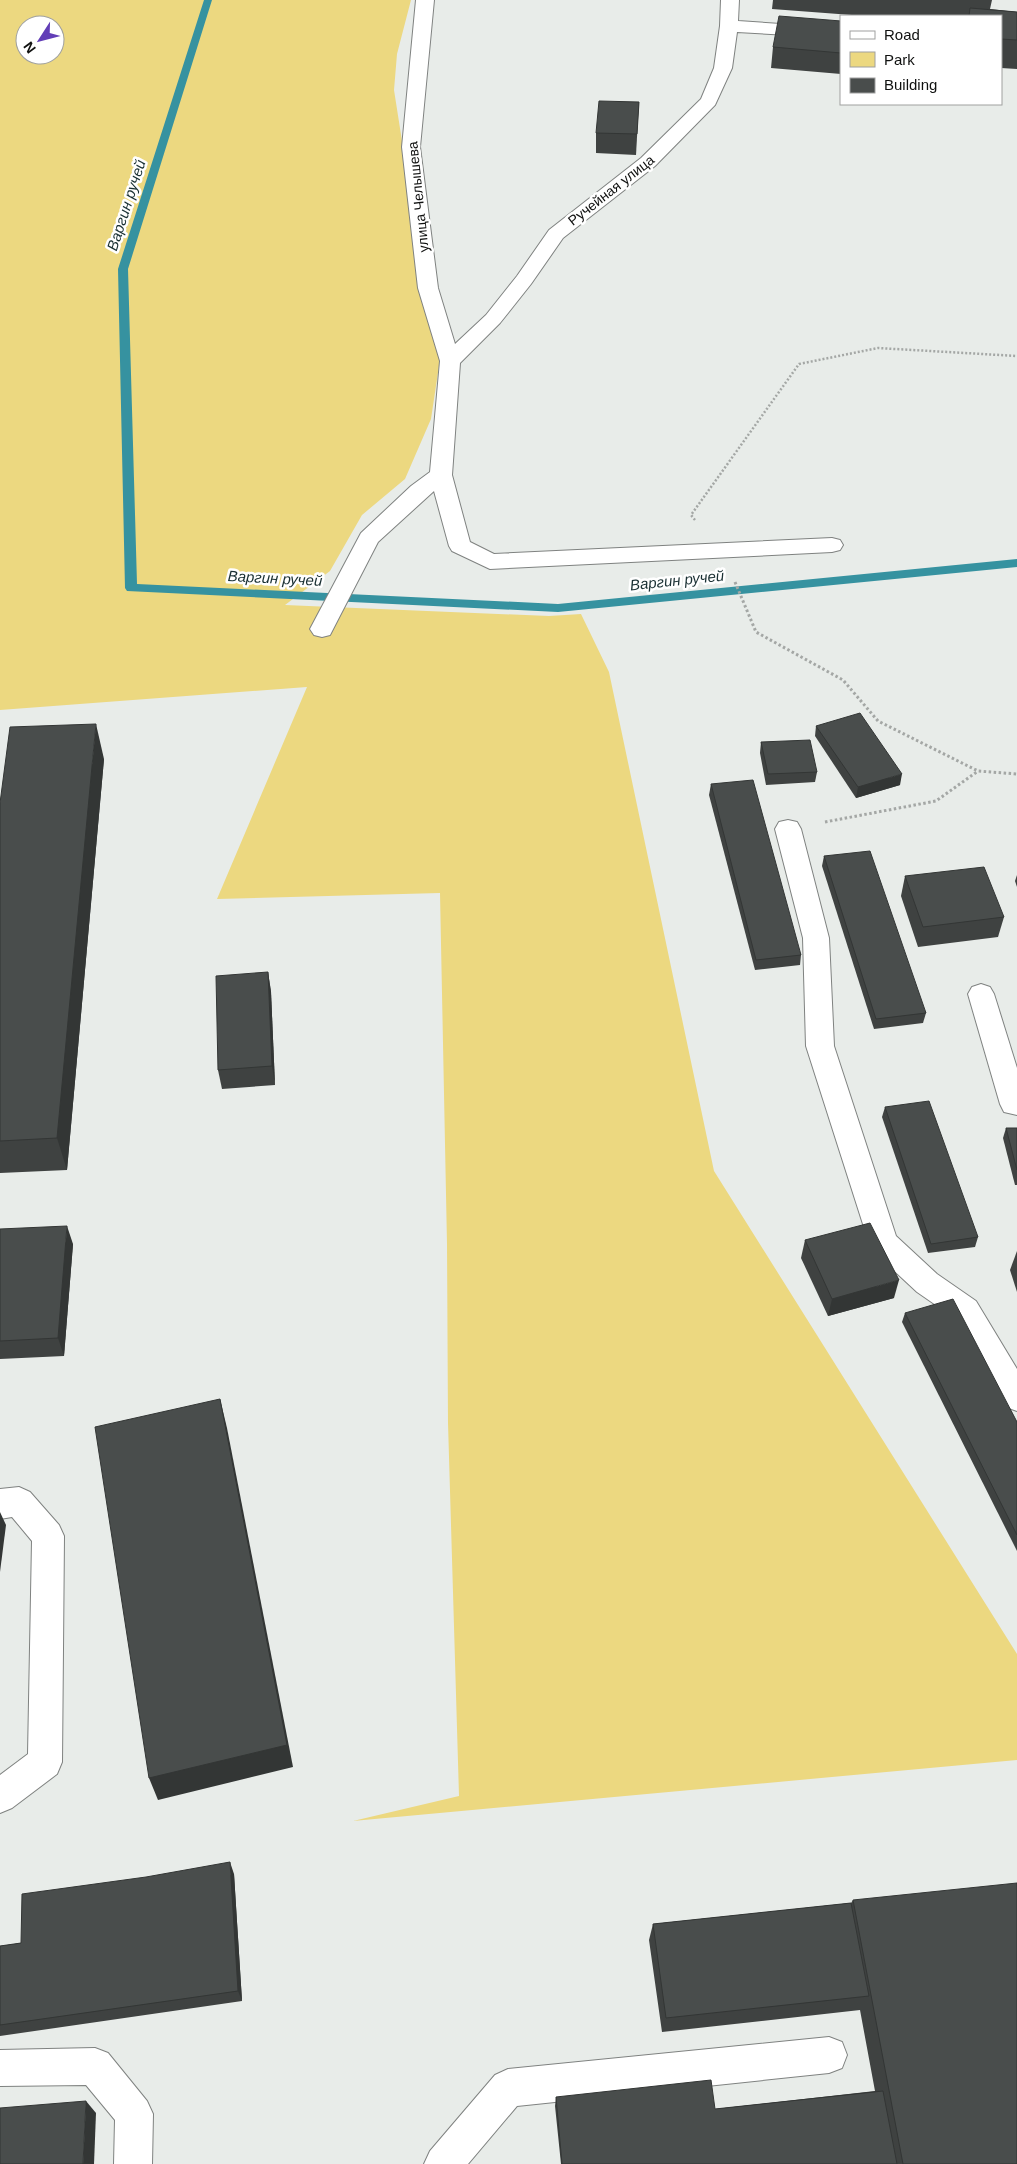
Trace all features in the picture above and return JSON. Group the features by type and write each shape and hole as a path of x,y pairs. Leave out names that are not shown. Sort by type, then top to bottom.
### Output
{"street":[{"name":"улица Челышева","path":"424,0 411,147 428,288 450,361"},
{"name":"Ручейная улица","path":"450,361 493,320 556,234 648,162 709,101 723,68 729,26 730,0"},
{"path":"729,26 840,33"},
{"path":"450,361 441,475 460,546 490,562 832,545"},
{"path":"322,629 369,538 419,491 441,475"},
{"path":"788,828 816,938 820,1046 884,1244 927,1282 966,1310 1017,1397"},
{"path":"981,994 1014,1104 1017,1104"},
{"path":"0,1504 18,1502 48,1536 45,1762 0,1796"},
{"path":"443,2164 508,2088 829,2055"},
{"path":"0,2068 95,2066 134,2114 133,2164"}],"path":[{"path":"1017,356 878,348 799,364 691,515 718,551 740,590 756,632 843,680 878,720 978,771 1017,774"},
{"path":"788,828 936,801 978,771"}],"green space":[{"path":"0,0 411,0 397,54 394,90 402,141 417,202 442,346 431,419 405,479 362,515 330,571 285,605 549,616 581,614 609,672 714,1171 1017,1654 1017,1760 353,1821 459,1796 448,1423 447,1244 440,893 217,899 307,687 0,710"}],"building":[{"path":"970,8 1017,12 1017,40 1002,39 1002,15 969,15"},
{"path":"779,16 840,21 840,53 773,47"},
{"path":"599,101 639,102 637,134 596,133"},
{"path":"860,713 902,774 858,787 816,726"},
{"path":"96,724 57,1138 0,1141 0,803 10,727"},
{"path":"810,740 817,772 768,774 761,742"},
{"path":"753,780 801,955 756,960 711,784"},
{"path":"870,851 926,1013 876,1019 824,856"},
{"path":"984,867 1004,917 923,927 905,876"},
{"path":"268,972 272,1066 218,1070 216,976"},
{"path":"929,1101 978,1237 931,1244 885,1107"},
{"path":"1006,1128 1017,1128 1017,1170"},
{"path":"870,1223 899,1280 832,1299 805,1240"},
{"path":"67,1226 58,1338 0,1341 0,1229"},
{"path":"953,1299 1017,1422 1017,1535 905,1313"},
{"path":"220,1399 287,1745 149,1778 95,1427"},
{"path":"230,1862 238,1991 0,2025 0,1946 21,1943 22,1894 146,1877"},
{"path":"1017,1883 1017,2164 903,2164 853,1900"},
{"path":"851,1903 869,1996 666,2018 653,1924"},
{"path":"711,2080 715,2109 883,2091 897,2164 562,2164 556,2097"},
{"path":"86,2101 83,2164 0,2164 0,2108"}],"waterway":[{"name":"Варгин ручей","path":"208,0 123,269 131,588 558,608 1017,563"}]}
